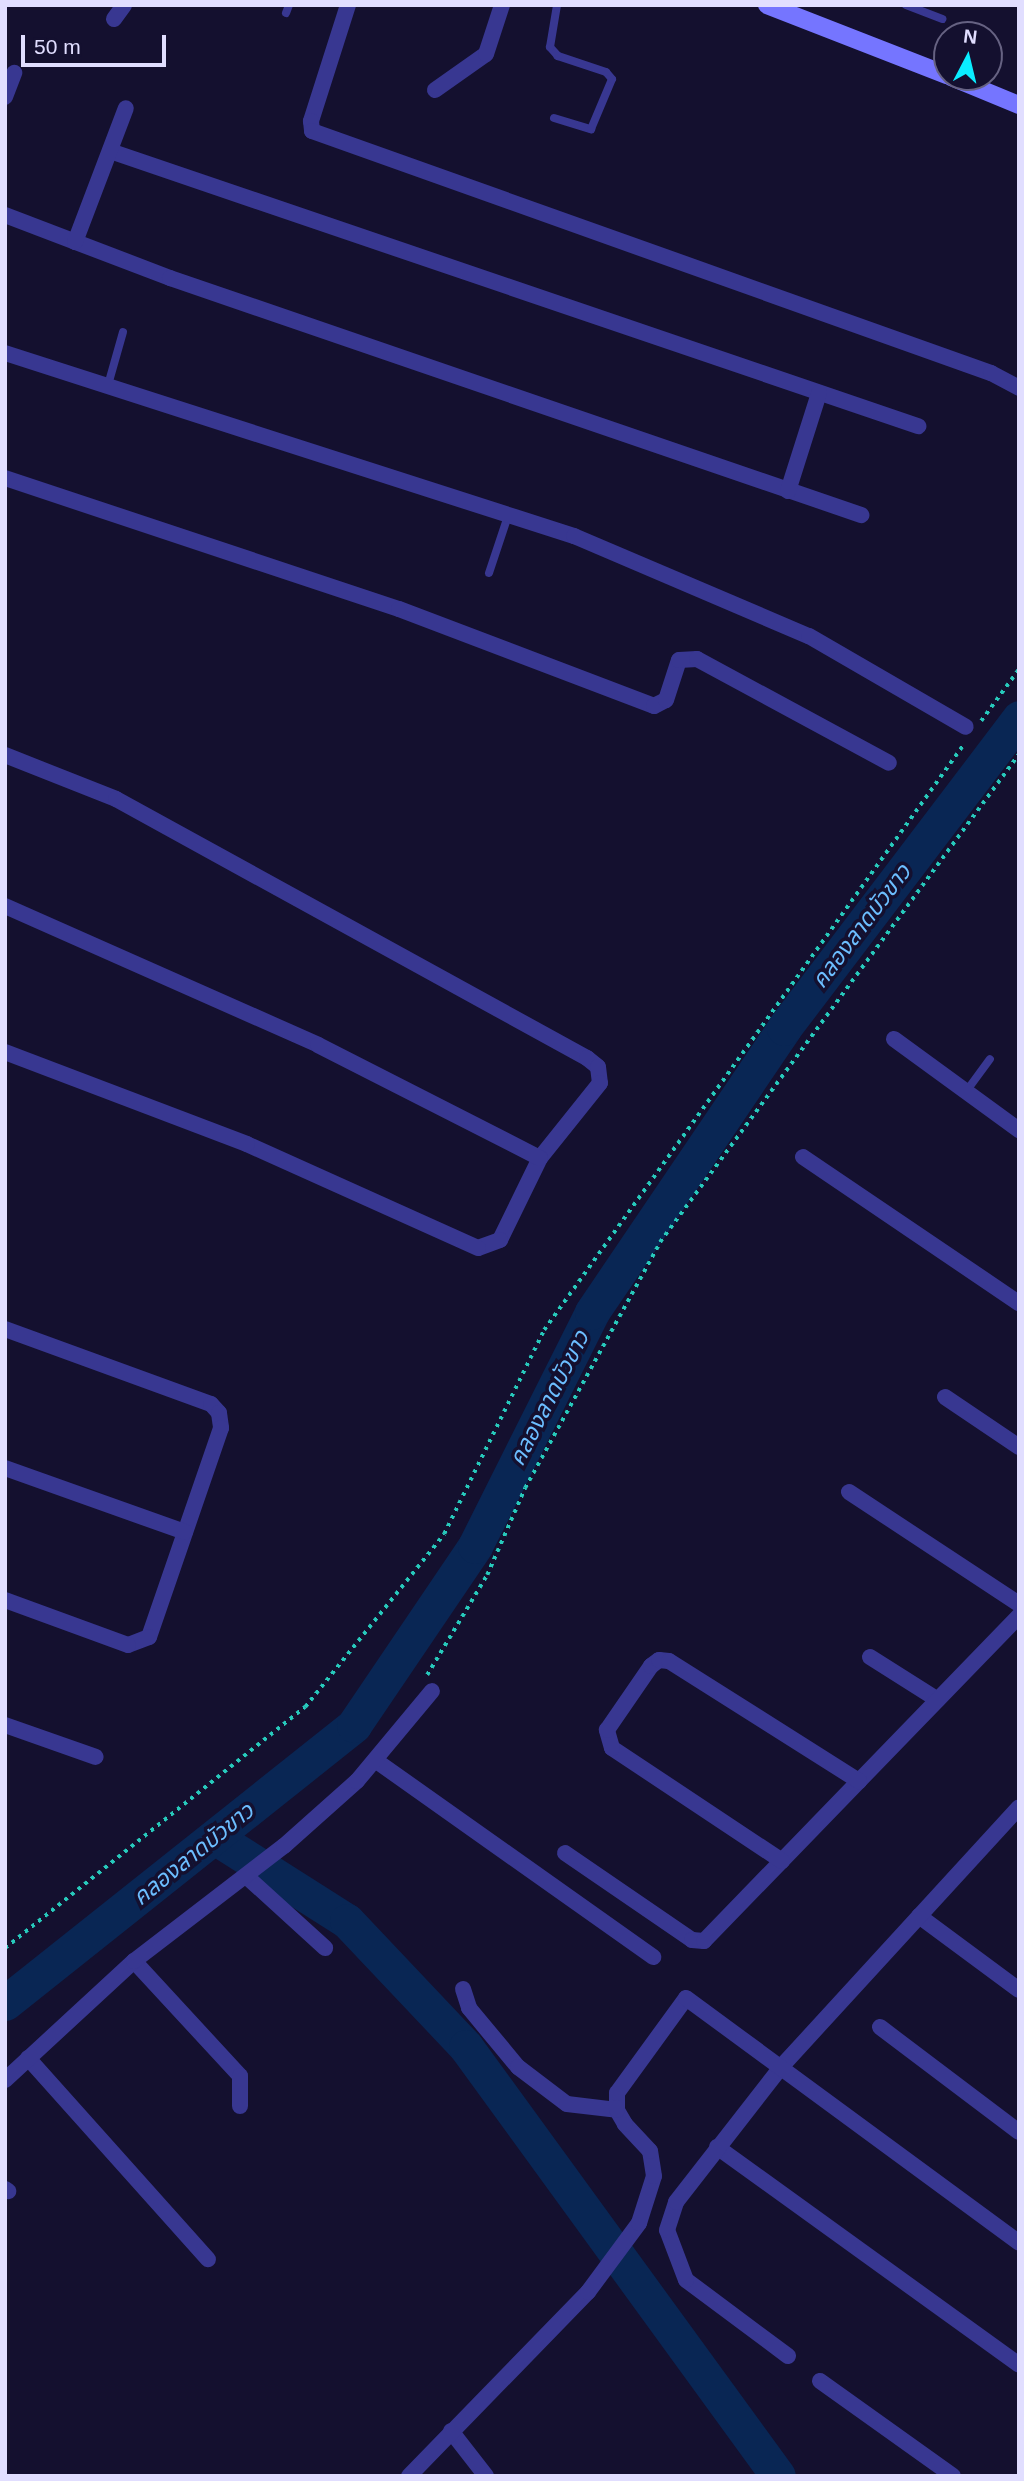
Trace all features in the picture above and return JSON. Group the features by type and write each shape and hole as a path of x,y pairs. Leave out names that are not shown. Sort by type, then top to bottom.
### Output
{"street":[{"path":"114,19 124,5"},
{"path":"348,5 311,121 312,131 990,373 1019,388"},
{"path":"435,90 480,61 502,5"},
{"path":"767,5 807,12 933,69"},
{"path":"5,97 13,73"},
{"path":"986,91 1019,104"},
{"path":"75,242 126,108"},
{"path":"110,151 918,426"},
{"path":"5,215 75,242 861,515"},
{"path":"5,353 509,513 809,636 968,733"},
{"path":"788,491 819,393"},
{"path":"5,478 400,609 654,706 666,700 679,660 697,659 889,764"},
{"path":"5,755 116,799 587,1058 598,1067 596,1092 540,1158 500,1240 478,1248 247,1144 5,1052"},
{"path":"5,906 318,1045 540,1158"},
{"path":"894,1039 1019,1130"},
{"path":"803,1157 1019,1303"},
{"path":"5,1329 211,1404 219,1413 220,1428 149,1637 140,1644 128,1645 5,1600"},
{"path":"945,1397 1019,1447"},
{"path":"5,1468 185,1532"},
{"path":"849,1492 1019,1604"},
{"path":"565,1853 692,1940 705,1941 1019,1616"},
{"path":"870,1657 938,1700"},
{"path":"782,1861 612,1748 607,1730 651,1666 659,1660 669,1661 859,1781"},
{"path":"5,2080 134,1961 284,1846 375,1760 428,1686"},
{"path":"5,1725 96,1757"},
{"path":"375,1760 653,1957"},
{"path":"788,2356 686,2280 672,2250 667,2230 676,2202 781,2067 1019,1807"},
{"path":"241,1880 326,1948"},
{"path":"919,1916 1019,1990"},
{"path":"134,1961 240,2076 240,2106"},
{"path":"463,1989 469,2008 518,2067 567,2104 617,2110"},
{"path":"409,2476 588,2292 639,2223 654,2176 650,2151 617,2110 617,2093 686,1997 1019,2243"},
{"path":"880,2027 1019,2132"},
{"path":"28,2058 208,2259"},
{"path":"717,2147 1019,2365"},
{"path":"820,2381 954,2476"},
{"path":"451,2431 486,2476"}],"lane":[{"path":"554,118 591,129 612,79 606,72 558,56 550,47 557,5"},
{"path":"906,5 942,19"},
{"path":"108,385 123,332"},
{"path":"489,573 509,513"},
{"path":"965,1093 990,1059"}],"path":[{"path":"5,1948 305,1707 435,1545 544,1330 968,733 1019,669"},
{"path":"428,1686 487,1575 525,1488 660,1242 1019,754"}],"waterway":[{"name":"คลองลาดบัวขาว","path":"5,2003 354,1725 475,1546 592,1312 784,1028 1019,718"},
{"path":"216,1838 347,1921 466,2047 778,2476"}]}
